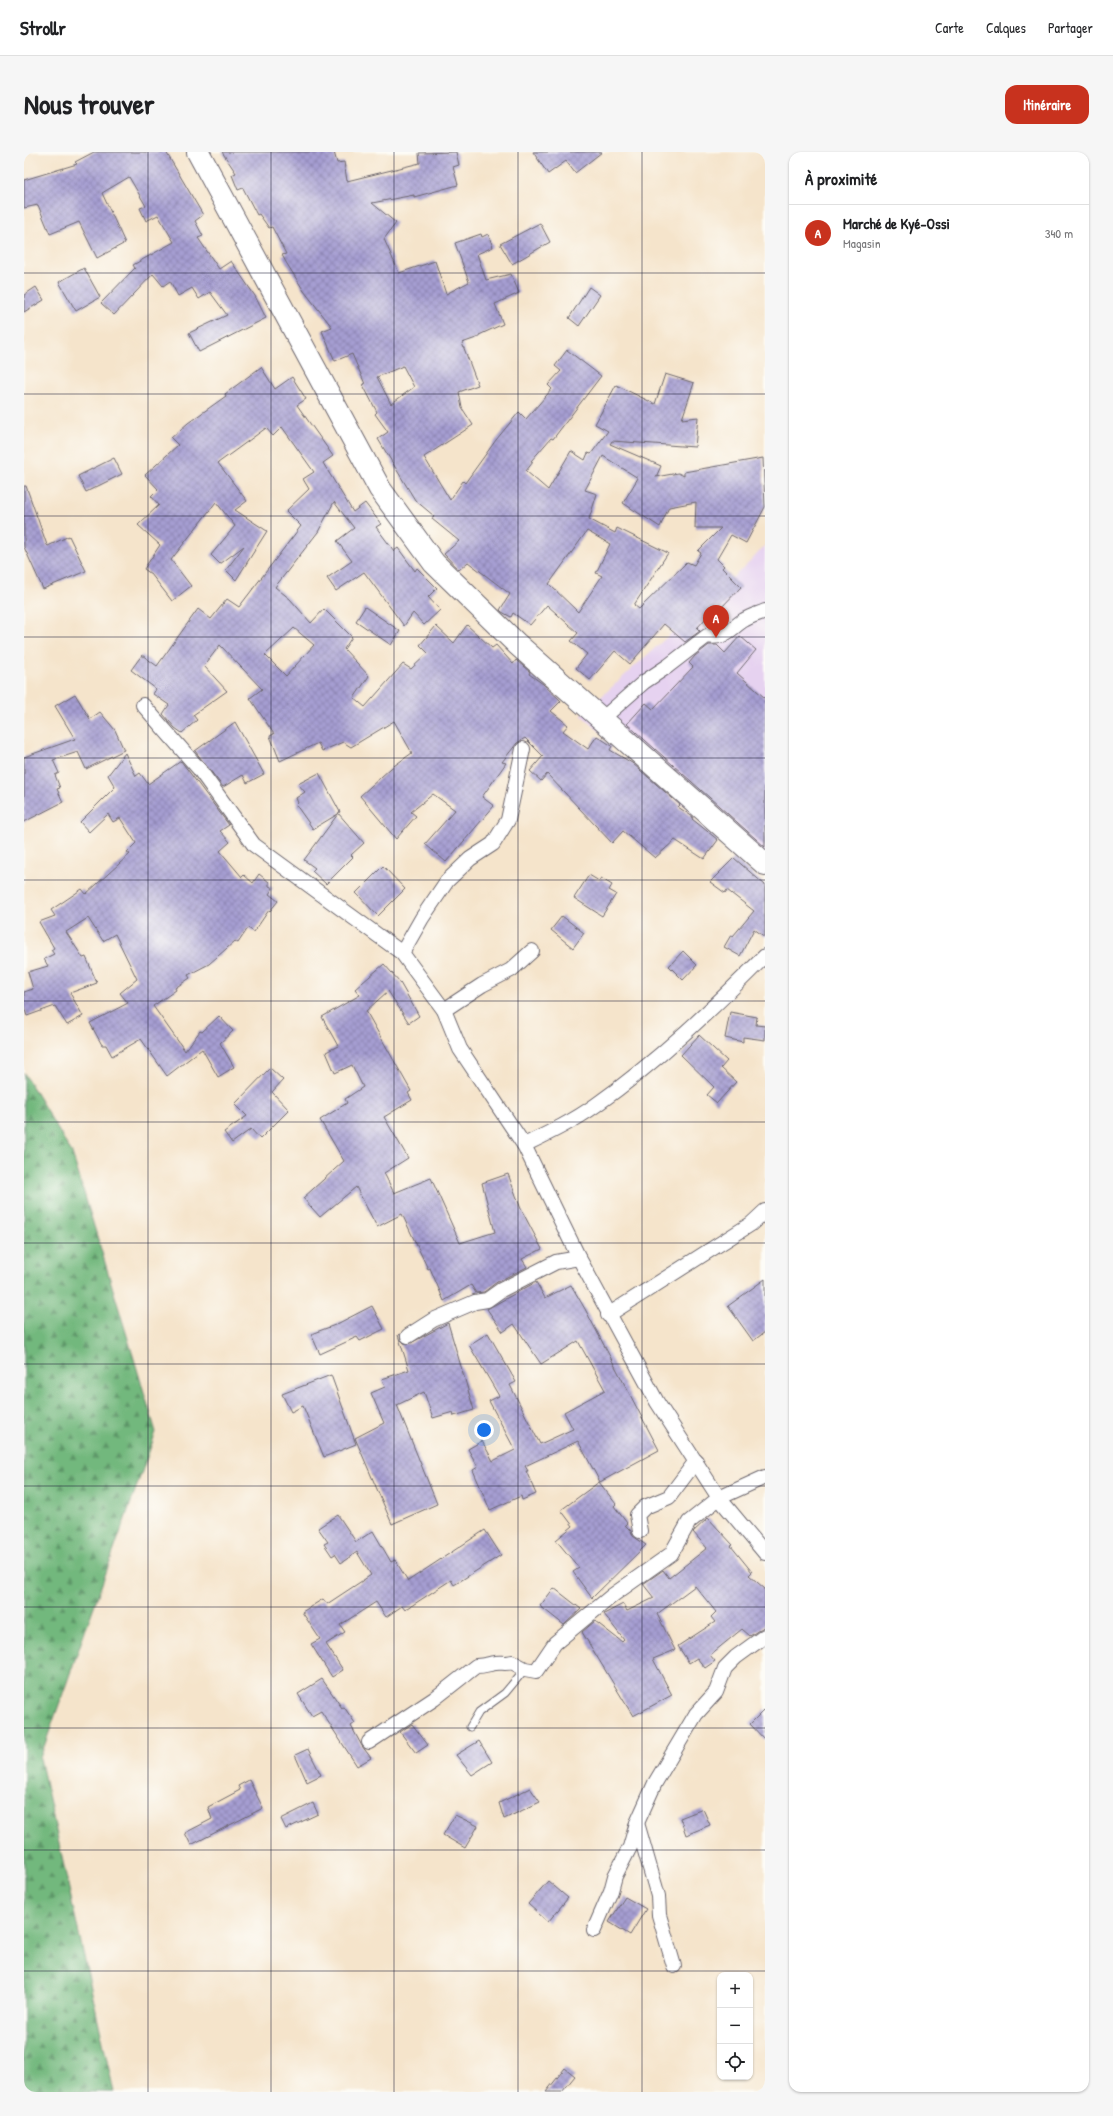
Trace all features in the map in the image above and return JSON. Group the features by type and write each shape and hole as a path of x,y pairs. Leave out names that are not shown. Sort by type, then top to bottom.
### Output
{"highway":[{"path":"198,152 380,489 434,563 517,644 765,864"}],"street":[{"path":"602,719 644,682 668,666 707,636 715,638 727,633 743,620 765,611"},
{"path":"143,705 199,769 254,845 402,953 444,1010 460,1049 524,1145 578,1258 608,1315 658,1402 719,1498 765,1553"},
{"path":"402,953 422,918 447,881 470,859 493,844 508,820 523,749"},
{"path":"444,1010 482,985 511,970 532,951"},
{"path":"524,1145 596,1106 635,1076 719,1002 765,956"},
{"path":"608,1315 751,1224 765,1211"},
{"path":"408,1336 433,1320 475,1302 487,1300 501,1290 556,1262 578,1258"},
{"path":"640,1531 637,1515 646,1507 668,1497 696,1461"},
{"path":"369,1742 434,1699 476,1666 486,1666 495,1663 505,1664 512,1662 525,1669 536,1671 555,1643 613,1595 671,1554 689,1522 719,1498 765,1476"},
{"path":"594,1930 611,1891 615,1876 630,1847 637,1823 655,1783 696,1714 716,1692 725,1668 736,1657 765,1636"},
{"path":"637,1823 658,1896 659,1915 674,1966"}],"lane":[{"path":"470,1727 479,1712 505,1693 525,1669"}],"shaded area":[{"path":"765,545 765,876 581,715 751,561"}],"green space":[{"path":"24,1073 72,1153 156,1432 40,1758 114,2092 24,2092"}],"building":[{"path":"94,152 166,152 203,215 195,221 203,236 198,238 219,269 231,261 255,296 266,318 199,352 189,333 227,315 210,292 199,299 192,288 178,296 170,281 163,286 153,274 114,315 101,303 135,268 133,265 174,242 158,215 146,221 140,208 146,206 129,177 102,193 125,243 97,258 79,222 50,234 38,205 24,208 24,180 77,164 75,162"},
{"path":"222,152 334,152 337,163 344,162 347,181 420,163 419,153 456,152 459,165 453,167 458,185 414,197 414,195 372,203 396,223 384,239 399,273 435,261 446,294 469,282 455,243 481,234 482,237 488,234 493,247 477,254 486,280 511,274 519,293 495,304 503,324 479,335 479,337 462,343 478,385 459,392 462,408 473,425 424,457 450,500 463,481 465,483 496,440 519,412 526,419 552,389 548,385 561,371 555,366 567,350 601,376 553,439 551,438 531,461 533,462 526,471 548,490 571,451 585,460 588,453 591,454 608,431 595,424 616,385 655,404 665,374 694,383 682,419 698,417 695,447 612,441 610,444 661,466 656,477 678,473 684,476 684,472 763,458 765,507 746,543 731,535 717,559 724,566 722,568 741,587 720,609 717,606 697,628 700,631 685,642 664,624 630,664 615,651 590,680 576,668 587,654 571,641 578,633 547,605 530,625 513,613 511,617 502,612 500,610 510,594 468,562 459,570 444,554 459,541 432,519 434,516 415,500 378,439 388,432 375,414 377,412 363,385 365,384 352,354 335,361 322,331 332,327 304,291 287,264 282,255 286,254 272,227 269,228 259,214 257,215 243,188 238,190 232,175 236,173","holes":["403,366 414,387 391,404 377,377","603,456 638,478 623,503 660,527 669,507 696,502 695,528 721,528 698,551 701,553 694,565 687,562 639,609 634,605 668,553 617,528 615,533 589,519 597,494 585,490","587,531 610,544 596,573 602,576 578,612 549,584"]},
{"path":"533,152 602,152 575,173 566,161 548,174"},
{"path":"540,223 550,242 512,264 500,244"},
{"path":"84,268 100,297 76,311 59,282"},
{"path":"36,287 44,300 24,312 24,295"},
{"path":"589,287 600,295 579,326 569,318"},
{"path":"261,367 275,389 292,377 306,399 297,405 333,456 323,463 353,512 365,503 381,524 376,527 394,551 398,548 415,571 417,568 437,588 428,597 440,610 424,625 413,613 404,626 364,572 336,591 327,578 352,561 337,541 354,528 334,502 318,532 275,587 290,599 311,623 324,609 352,637 344,649 369,676 354,698 365,707 403,664 411,669 428,653 420,645 436,626 454,643 467,625 492,648 496,645 513,664 516,660 530,672 529,674 543,684 561,701 551,711 568,725 563,731 588,749 597,736 612,746 610,750 632,763 680,805 678,807 693,817 692,819 718,840 704,859 675,840 655,858 623,831 612,843 547,774 541,781 530,771 543,756 525,738 517,743 502,762 506,763 482,797 494,806 446,862 425,844 455,810 433,794 411,812 416,816 396,839 360,796 391,768 412,753 394,721 351,747 343,742 322,751 318,743 280,761 270,736 274,734 250,698 262,689 220,645 204,666 227,691 193,715 197,720 182,733 175,728 163,714 169,705 153,694 156,689 131,670 142,655 157,666 198,609 211,619 227,599 239,607 301,526 286,511 309,489 303,479 314,472 282,427 273,436 266,428 218,463 247,501 235,510 267,531 236,580 226,570 244,546 220,564 211,555 235,526 216,502 171,560 191,586 172,601 151,574 144,569 160,545 138,525 159,505 151,496 158,489 145,475 178,445 171,438 188,423 226,396 225,394","holes":["294,628 314,645 286,676 265,655"]},
{"path":"114,458 122,474 86,492 78,476"},
{"path":"24,486 26,486 47,545 48,546 69,536 86,571 43,589 24,547"},
{"path":"365,607 400,631 391,645 356,621"},
{"path":"740,636 756,650 737,673 765,698 765,847 627,724 646,703 653,709 693,667 689,663 695,656 709,645 717,645 725,653"},
{"path":"75,694 90,719 100,712 115,730 124,750 86,769 78,752 53,760 59,773 55,775 60,788 57,789 63,802 24,822 24,757 75,739 55,706"},
{"path":"235,722 264,774 247,783 243,775 223,787 195,751"},
{"path":"125,753 136,776 140,773 148,784 181,761 229,825 220,831 230,842 220,851 242,877 244,875 253,883 259,874 269,882 269,886 273,888 269,894 278,901 270,911 269,910 254,932 248,928 238,943 235,941 209,964 188,975 190,978 153,1006 185,1051 200,1031 202,1032 219,1016 233,1031 220,1043 234,1067 218,1077 202,1049 167,1076 141,1039 112,1056 106,1045 102,1045 90,1023 128,1003 120,993 137,979 115,934 103,941 88,918 66,932 83,958 86,957 97,983 70,993 83,1016 67,1025 55,1006 27,1016 24,1007 24,992 33,989 28,972 48,966 44,959 54,954 51,950 54,948 39,922 55,916 51,910 82,889 86,894 130,854 127,852 136,843 120,818 113,822 108,814 89,832 80,822 115,787 108,775"},
{"path":"319,773 340,812 338,813 364,843 351,855 353,857 326,884 312,871 315,868 304,860 338,814 313,829 296,805 298,803 296,798 305,792 298,784"},
{"path":"734,858 765,885 765,937 754,929 740,956 724,947 731,935 733,936 754,911 727,890 725,893 710,882"},
{"path":"383,866 405,889 378,916 356,893"},
{"path":"589,875 599,881 601,878 612,885 609,890 616,894 602,916 574,898"},
{"path":"562,916 584,933 573,948 551,930"},
{"path":"683,951 697,965 683,980 669,966"},
{"path":"384,964 399,981 419,1016 409,1023 388,991 366,1011 411,1091 408,1093 412,1100 384,1117 408,1158 384,1173 394,1193 431,1178 460,1243 495,1232 482,1183 508,1174 521,1209 542,1249 522,1259 527,1267 497,1282 484,1292 476,1293 471,1285 444,1301 430,1268 428,1269 402,1214 377,1227 356,1187 320,1217 303,1198 344,1161 320,1120 347,1103 345,1099 363,1087 352,1065 335,1073 326,1052 338,1046 322,1017 360,995 355,989"},
{"path":"730,1012 757,1017 756,1025 765,1026 765,1040 743,1037 743,1042 725,1038"},
{"path":"699,1035 727,1061 721,1068 736,1082 717,1103 707,1095 714,1087 681,1055"},
{"path":"270,1068 283,1080 272,1092 289,1110 260,1139 251,1129 232,1143 224,1132 247,1116 235,1104"},
{"path":"765,1279 765,1332 753,1341 728,1306"},
{"path":"536,1282 545,1298 571,1285 659,1450 600,1482 578,1441 525,1466 536,1494 522,1500 521,1496 490,1510 473,1470 478,1467 468,1449 482,1441 493,1461 515,1450 489,1401 499,1396 469,1345 488,1333 516,1382 510,1385 540,1444 573,1429 564,1412 605,1390 578,1341 541,1364 514,1324 503,1332 487,1309"},
{"path":"372,1306 384,1329 360,1341 357,1337 320,1354 311,1334 335,1325"},
{"path":"448,1323 474,1410 454,1416 453,1412 433,1418 424,1392 397,1405 437,1504 392,1524 355,1438 384,1423 371,1393 385,1387 382,1379 409,1370 398,1335 400,1334 401,1340 404,1343 409,1344"},
{"path":"331,1375 356,1444 324,1457 303,1406 291,1412 282,1394"},
{"path":"599,1482 616,1504 614,1506 627,1523 625,1525 631,1531 633,1536 646,1545 592,1598 573,1572 579,1568 556,1540 573,1526 561,1510"},
{"path":"338,1515 356,1542 373,1531 391,1562 395,1560 408,1581 485,1530 501,1555 454,1585 451,1580 405,1610 402,1606 386,1617 376,1602 340,1625 345,1632 326,1644 343,1670 332,1677 311,1644 320,1639 302,1612 323,1599 327,1604 371,1575 357,1552 341,1563 335,1554 332,1556 324,1544 328,1542 318,1528"},
{"path":"708,1518 733,1545 731,1546 752,1572 749,1575 765,1589 765,1626 750,1636 742,1629 710,1655 715,1661 705,1668 697,1658 689,1663 678,1646 715,1622 711,1617 716,1612 695,1586 657,1614 675,1650 653,1659 672,1695 633,1716 582,1632 595,1621 622,1642 624,1640 604,1614 623,1604 627,1611 654,1598 643,1584 663,1570 669,1578 707,1548 693,1532"},
{"path":"554,1588 581,1609 564,1625 540,1606"},
{"path":"322,1679 342,1708 344,1707 355,1723 351,1726 362,1746 371,1758 357,1766 321,1711 312,1716 298,1694"},
{"path":"765,1709 765,1740 750,1724"},
{"path":"412,1724 428,1745 416,1753 400,1732"},
{"path":"479,1741 492,1762 472,1775 456,1755"},
{"path":"308,1749 321,1775 307,1782 295,1755"},
{"path":"249,1780 263,1808 191,1845 185,1833 212,1819 208,1807 240,1790 238,1786"},
{"path":"530,1788 540,1802 504,1819 499,1803"},
{"path":"313,1803 318,1814 286,1829 281,1819"},
{"path":"703,1809 710,1825 686,1835 680,1818"},
{"path":"455,1815 478,1826 465,1848 443,1835"},
{"path":"548,1881 568,1898 548,1922 528,1904"},
{"path":"625,1897 646,1909 630,1935 609,1922"},
{"path":"565,2068 575,2076 562,2092 546,2092"}],"place":[{"name":"Marché de Kyé-Ossi","path":"716,638"}]}
